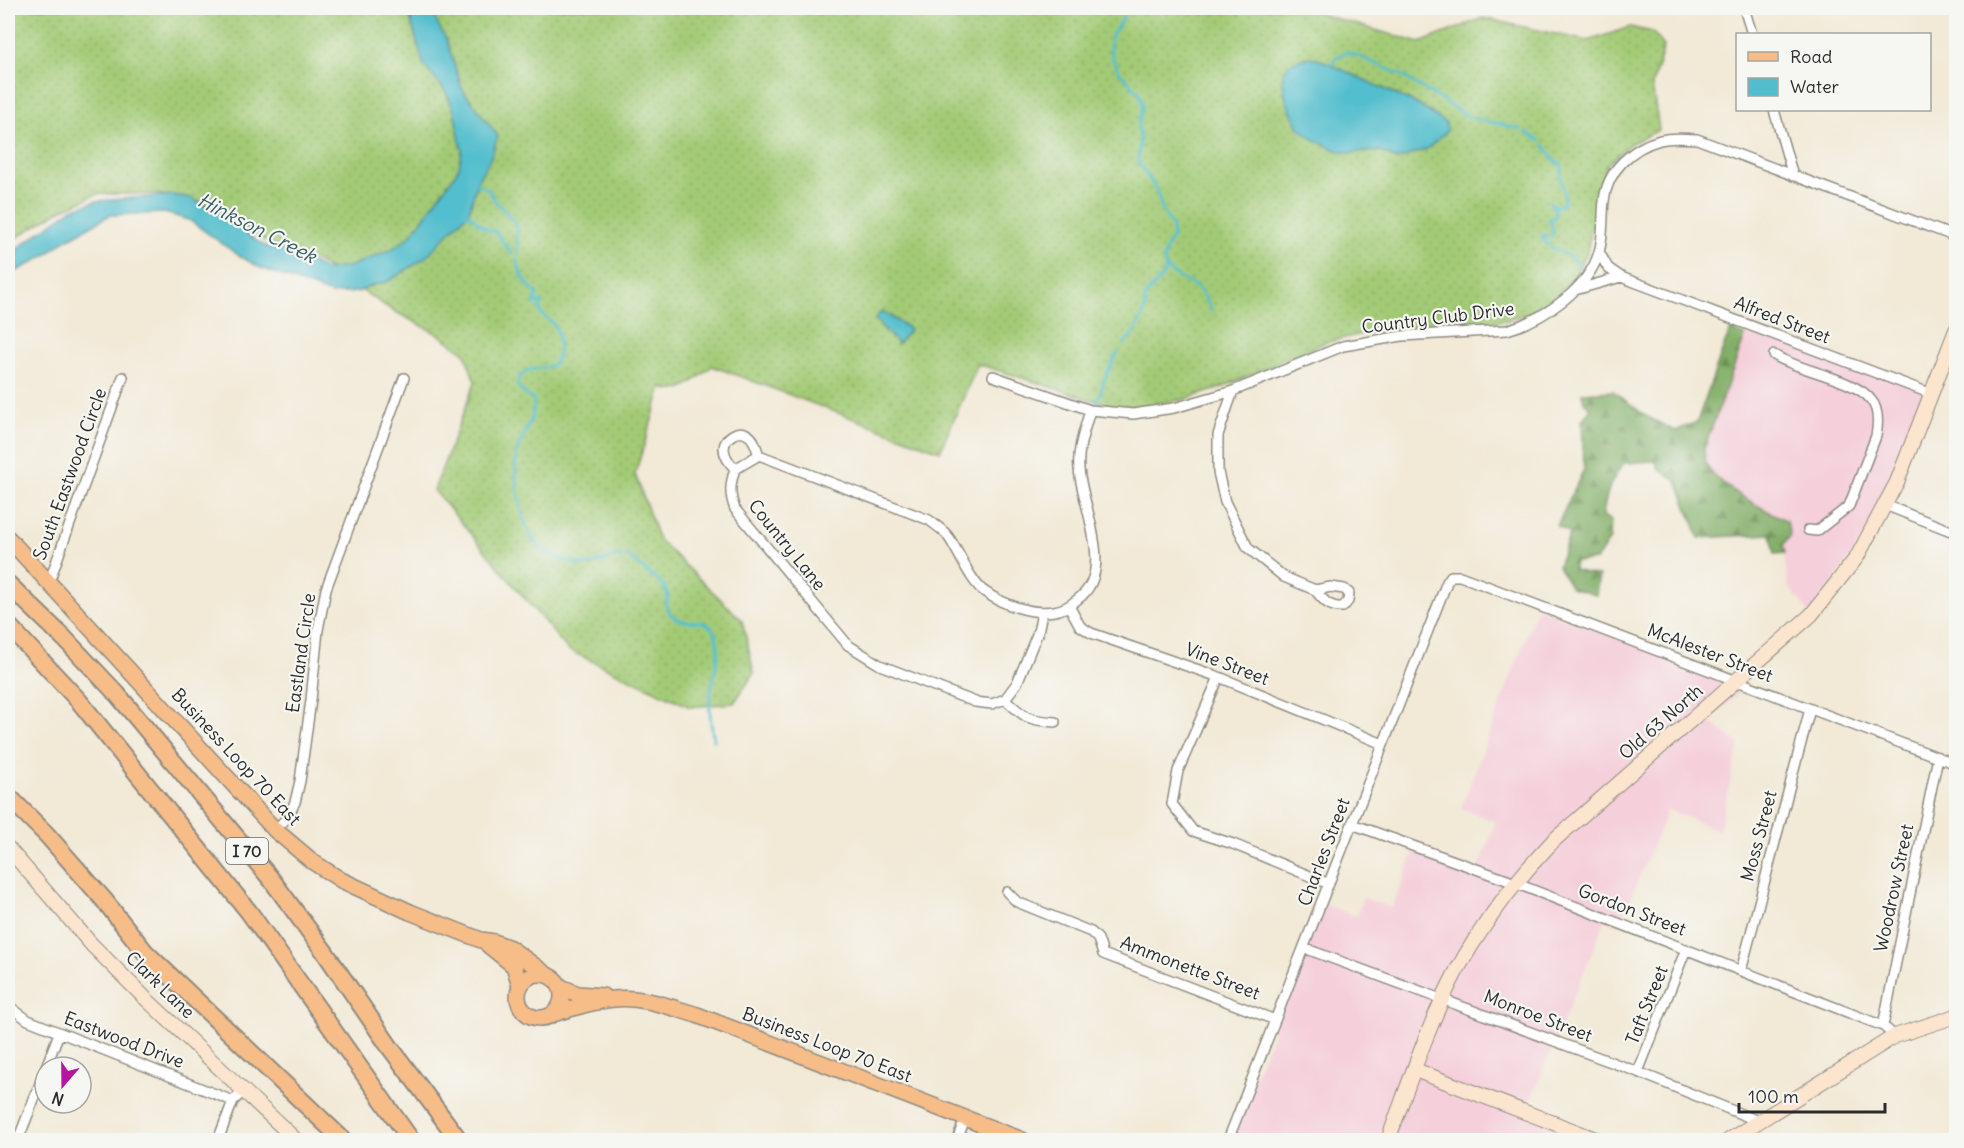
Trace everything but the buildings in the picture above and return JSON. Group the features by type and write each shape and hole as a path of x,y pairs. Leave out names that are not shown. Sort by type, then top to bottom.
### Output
{"highway":[{"name":"I 70","path":"8,584 117,694 271,879 389,1046 459,1140"},
{"name":"I 70","path":"8,625 79,700 249,912 411,1140"},
{"path":"8,796 47,835 104,900 145,952 343,1140"}],"main road":[{"name":"Old 63 North","path":"1388,1140 1443,998 1476,939 1515,883 1553,841 1811,615 1857,557 1885,505 1932,394 1956,330"},
{"name":"Business Loop 70 East","path":"8,538 275,830 313,862 341,880 410,912 480,940 510,948 546,974"},
{"name":"Clark Lane","path":"8,848 92,945 296,1140"},
{"name":"Business Loop 70 East","path":"480,940 514,966 520,985"},
{"path":"546,974 555,979 561,987 560,1006 553,1014 544,1018 534,1017 525,1012 519,1004 517,995 526,977 546,974"},
{"name":"Business Loop 70 East","path":"561,987 578,994 641,1000 698,1015 1022,1140"},
{"name":"Business Loop 70 East","path":"553,1014 615,999"},
{"path":"1729,1140 1895,1036 1956,1016"},
{"path":"1415,1070 1598,1140"}],"street":[{"path":"1744,8 1752,33"},
{"path":"1774,111 1793,176"},
{"name":"Country Club Drive","path":"993,376 1090,410 1144,413 1174,408 1233,391 1344,346 1402,336 1513,328 1533,321 1575,290 1599,252 1604,198 1614,170 1626,158 1660,140 1679,138 1696,140 1956,237"},
{"name":"Alfred Street","path":"1599,252 1608,268 1621,277 1932,394"},
{"path":"1575,290 1621,277"},
{"path":"1774,355 1859,389 1872,400 1876,411 1878,424 1876,436 1849,506 1817,531 1808,530"},
{"name":"South Eastwood Circle","path":"49,582 123,377"},
{"name":"Eastland Circle","path":"275,830 288,817 296,801 312,700 318,630 326,589 404,378"},
{"path":"1233,391 1218,435 1218,472 1225,502 1248,548 1284,577 1315,590"},
{"path":"759,455 735,469 726,457 724,449 726,441 733,434 740,432 747,434 753,440 759,455 929,520 946,533 981,589 996,600 1042,613 1058,611 1086,593 1095,575 1096,556 1079,469 1079,452 1090,410"},
{"name":"Country Lane","path":"735,469 730,495 735,509 848,645 880,665 975,702 992,704 1005,699"},
{"path":"1885,505 1956,533"},
{"name":"McAlester Street","path":"1451,576 1460,576 1956,764"},
{"name":"Charles Street","path":"1228,1140 1451,576"},
{"name":"Vine Street","path":"1069,606 1080,626 1091,633 1219,677 1383,744"},
{"path":"1042,613 1038,632 1017,683 1005,699 1024,717 1033,721 1055,722"},
{"path":"1219,677 1178,771 1172,804 1193,831 1233,844 1329,884"},
{"name":"Moss Street","path":"1741,971 1810,709"},
{"name":"Woodrow Street","path":"1883,1026 1938,757"},
{"name":"Gordon Street","path":"1352,824 1515,883 1686,949 1883,1026 1895,1036"},
{"name":"Ammonette Street","path":"1007,892 1017,902 1091,932 1098,939 1103,954 1275,1020"},
{"name":"Monroe Street","path":"1304,948 1638,1072 1758,1121"},
{"name":"Taft Street","path":"1638,1072 1686,949"},
{"name":"Eastwood Drive","path":"8,1007 28,1020 59,1033 233,1101"},
{"path":"51,1055 59,1033"},
{"path":"218,1140 233,1101 245,1090"},
{"path":"18,1140 33,1102"},
{"path":"957,1140 965,1119"}],"shaded area":[{"path":"1748,325 1932,394 1885,505 1811,615 1788,586 1783,545 1787,521 1740,496 1715,477 1706,465 1704,449"},
{"path":"1537,608 1746,687 1708,720 1739,744 1719,831 1668,810 1619,925 1605,921 1526,1111 1608,1140 1230,1140 1324,904 1356,916 1363,898 1392,908 1415,849 1477,872 1496,822 1461,808"}],"green space":[{"path":"8,8 1300,8 1420,43 1483,18 1588,41 1630,27 1652,32 1664,46 1652,85 1659,130 1630,144 1606,166 1599,189 1587,253 1576,274 1559,293 1535,311 1508,320 1366,333 1324,343 1221,388 1182,400 1139,406 1114,407 978,364 940,451 712,366 682,388 669,390 662,387 635,474 659,540 742,620 754,673 734,703 690,707 568,650 434,490 475,382 465,353 436,333 392,310 318,262 270,244 221,212 200,202 158,194 97,194 59,211 8,243"},
{"path":"1731,330 1745,336 1704,449 1705,460 1710,471 1729,488 1787,521 1790,536 1783,545 1785,553 1775,554 1771,534 1699,538 1677,481 1660,470 1655,461 1624,463 1612,482 1604,508 1603,516 1611,521 1610,539 1596,560 1575,562 1573,570 1599,576 1596,595 1571,588 1558,566 1570,533 1557,526 1584,469 1582,421 1591,408 1584,402 1582,393 1613,391 1646,416 1675,431 1697,422"}],"water":[{"path":"402,8 429,8 447,41 462,89 498,136 490,159 477,182 469,212 425,258 389,281 358,292 331,294 261,268 241,257 189,220 165,213 110,215 8,276 8,255 72,209 96,201 172,195 191,198 234,222 265,246 300,256 325,270 348,267 390,250 408,238 453,177 459,167 462,150 454,111 446,92 424,66 409,14"},
{"path":"1310,57 1417,104 1446,123 1447,131 1427,149 1397,160 1380,151 1348,153 1315,140 1299,128 1286,100 1282,77 1285,69 1292,62"},
{"path":"882,311 910,329 898,344 875,319"}],"waterway":[{"path":"986,8 1003,10 1012,8"},
{"path":"1124,344 1140,322 1146,306 1144,302 1147,293 1161,279 1166,268 1165,252 1173,236 1172,227 1162,209 1156,189 1138,162 1140,138 1138,127 1143,105 1139,92 1120,73 1110,46 1111,37 1129,8"},
{"path":"1330,66 1336,57 1346,52 1356,55 1401,75 1469,117 1520,129"},
{"path":"1526,132 1540,141"},
{"path":"1544,145 1556,162 1562,164 1561,178 1564,198 1562,205 1554,206"},
{"path":"475,183 489,190 495,201 516,224 518,253"},
{"path":"1549,201 1555,209 1555,217 1549,219 1554,232 1551,236 1542,235 1542,238 1545,243 1570,257 1579,266"},
{"path":"466,214 474,217 488,230 495,231 512,254"},
{"path":"517,259 523,278 537,293 534,304 542,302 540,312 552,323 559,340 559,352 555,362 547,367 527,371 517,385 533,399 534,406 531,419 519,445 516,460 517,486 527,527 541,549 568,561 586,565 617,556 628,556 663,585 668,595 666,607 672,615 684,621 703,622 713,630 718,646 710,704 714,740"},
{"path":"1167,268 1199,289 1212,311"},
{"path":"1098,400 1107,373 1118,352"}],"water label":[{"name":"Hinkson Creek","path":"257,228"}]}
